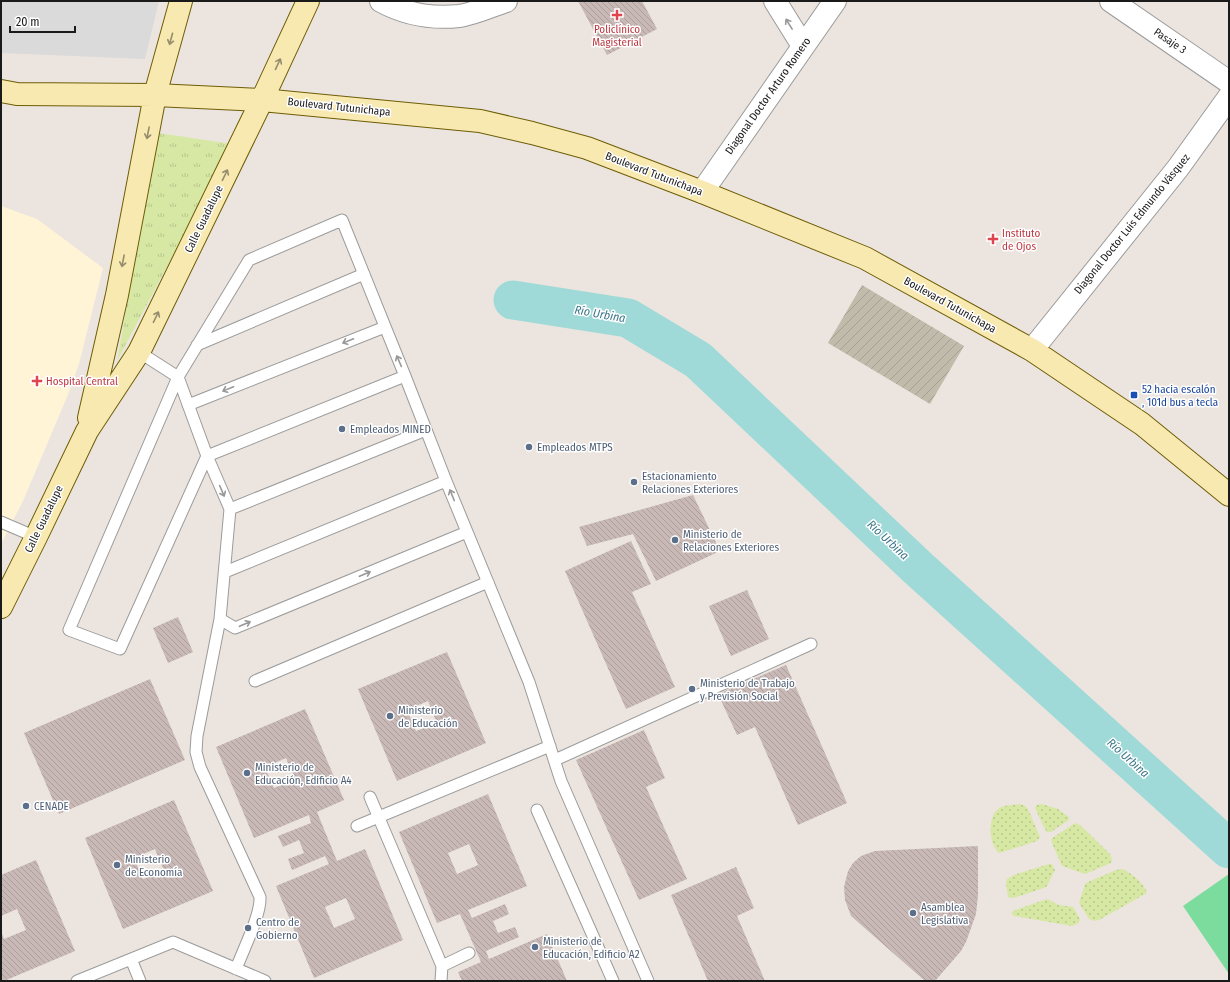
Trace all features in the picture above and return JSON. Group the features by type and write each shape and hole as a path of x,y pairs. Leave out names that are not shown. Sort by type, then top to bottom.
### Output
{"main road":[{"name":"Calle Guadalupe","path":"87,431 117,295 155,95 181,1"},
{"name":"Calle Guadalupe","path":"1,607 87,431 139,352 262,100 308,1"},
{"name":"Boulevard Tutunichapa","path":"1,92 17,94 155,95 262,100 480,121 587,148 702,192 865,258 1032,350 1142,424 1229,495"}],"street":[{"path":"381,1 408,13 460,16 506,1"},
{"path":"776,1 803,46"},
{"name":"Diagonal Doctor Arturo Romero","path":"702,192 835,1"},
{"name":"Pasaje 3","path":"1111,1 1229,82"},
{"name":"Diagonal Doctor Luis Edmundo Vásquez","path":"1032,350 1178,168 1229,97"}],"lane":[{"path":"405,376 206,456 120,649 69,630 178,377 249,260 342,220 405,376 446,481 529,682 561,781 648,981"},
{"path":"197,345 364,274"},
{"path":"188,405 385,327"},
{"path":"139,352 178,377 206,456 230,509 220,620 197,736 196,752 200,767 260,897 257,914 236,969"},
{"path":"230,509 426,430"},
{"path":"225,572 446,481"},
{"path":"1,522 36,537"},
{"path":"220,620 235,628 467,532"},
{"path":"256,681 488,582"},
{"path":"555,760 811,644"},
{"path":"357,826 550,746"},
{"path":"370,797 442,966 441,981"},
{"path":"537,810 613,981"},
{"path":"77,981 173,942 265,981"},
{"path":"442,966 469,953"},
{"path":"130,959 140,981"}],"shaded area":[{"path":"1,1 159,1 145,59 1,53"},
{"name":"Hospital Central","path":"1,206 37,219 103,268 79,364 67,397 23,501 1,544"},
{"path":"862,285 964,346 930,404 828,343"}],"green space":[{"path":"158,133 232,144 117,361"},
{"path":"1019,804 1024,805 1028,809 1040,837 1037,841 999,853 991,838 991,825 994,813 998,809 1005,806"},
{"path":"1042,804 1058,809 1069,817 1069,820 1051,832 1047,832 1035,808 1036,805"},
{"path":"1075,823 1080,825 1110,854 1112,859 1111,863 1085,874 1062,866 1051,839"},
{"path":"1052,864 1055,870 1047,886 1014,898 1008,897 1006,883 1007,879 1014,875"},
{"path":"1122,869 1129,872 1137,879 1144,886 1147,893 1099,920 1094,921 1089,919 1079,903 1085,884 1116,870"},
{"path":"1229,874 1229,974 1183,906"},
{"path":"1047,899 1059,905 1073,907 1080,919 1079,923 1072,926 1014,916 1012,914 1015,910"}],"building":[{"name":"Policlínico Magisterial","path":"578,1 642,1 657,29 607,55"},
{"name":"Ministerio de Relaciones Exteriores","path":"693,495 720,551 656,581 633,534 587,546 579,527"},
{"path":"631,541 651,584 632,592 675,687 626,709 565,571"},
{"path":"747,590 769,639 731,656 709,606"},
{"path":"178,617 193,652 168,663 153,628"},
{"name":"Ministerio de Educación","path":"447,652 486,743 397,781 358,689","holes":["428,701 437,723 416,731 407,710"]},
{"path":"786,665 847,803 798,825 755,727 737,735 718,694"},
{"path":"150,679 185,760 59,814 24,733"},
{"path":"305,709 344,800 317,812 337,861 365,849 403,940 314,978 276,886 329,864 325,856 292,870 288,859 304,853 299,840 283,847 278,836 311,823 309,815 254,838 216,747","holes":["286,758 295,779 274,788 265,767","346,898 355,919 334,928 325,907"]},
{"path":"644,730 665,778 646,787 687,879 639,900 576,760"},
{"path":"488,794 527,886 468,910 472,918 505,904 509,914 493,921 498,933 515,927 519,937 486,951 489,959 547,934 567,981 462,981 458,972 481,962 460,914 437,923 399,832","holes":["469,844 478,865 457,874 448,853"]},
{"name":"Ministerio de Economía","path":"174,800 213,891 123,929 85,838","holes":["155,849 164,871 143,879 134,858"]},
{"name":"Asamblea Legislativa","path":"978,846 978,895 976,914 966,942 961,951 935,981 925,981 851,916 845,900 844,887 848,871 853,863 861,856 875,851"},
{"path":"36,860 75,951 1,981 1,931 4,939 26,930 17,909 1,916 1,875"},
{"path":"736,867 754,908 737,916 765,981 708,981 671,895"}],"waterway":[{"name":"Río Urbina","path":"513,300 628,318 698,360 918,568 1229,849"}],"place":[{"name":"Policlínico Magisterial","path":"617,15"},
{"name":"Instituto de Ojos","path":"993,239"},
{"name":"Hospital Central","path":"37,381"},
{"name":"52 hacia escalón , 101d bus a tecla","path":"1134,395"},
{"name":"Empleados MINED","path":"342,429"},
{"name":"Empleados MTPS","path":"529,447"},
{"name":"Estacionamiento Relaciones Exteriores","path":"634,482"},
{"name":"Ministerio de Relaciones Exteriores","path":"675,540"},
{"name":"Ministerio de Trabajo y Previsión Social","path":"692,689"},
{"name":"Ministerio de Educación","path":"390,716"},
{"name":"Ministerio de Educación, Edificio A4","path":"247,773"},
{"name":"CENADE","path":"26,806"},
{"name":"Ministerio de Economía","path":"117,865"},
{"name":"Asamblea Legislativa","path":"913,913"},
{"name":"Centro de Gobierno","path":"248,928"},
{"name":"Ministerio de Educación, Edificio A2","path":"535,947"}]}
